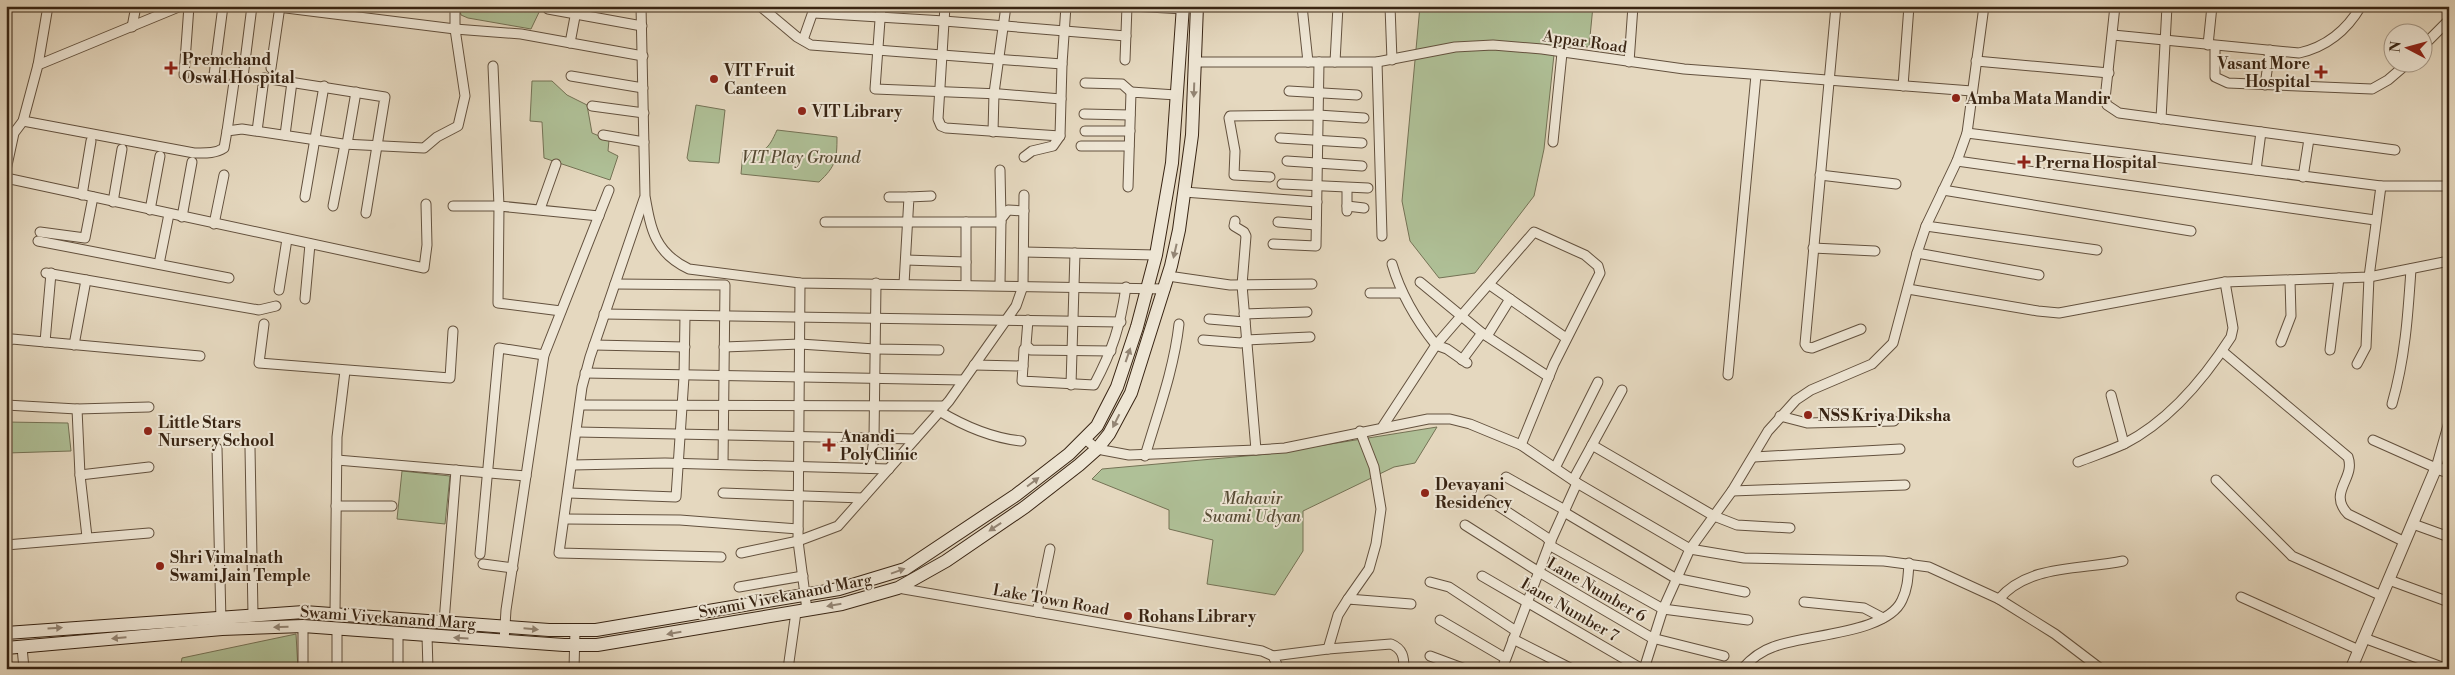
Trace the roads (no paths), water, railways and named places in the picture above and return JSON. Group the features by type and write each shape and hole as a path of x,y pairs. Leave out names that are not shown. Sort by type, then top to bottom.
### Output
{"main road":[{"name":"Swami Vivekanand Marg","path":"6,633 221,622 575,645 631,640 842,604 898,588 946,561 1025,507 1097,449 1109,434 1130,393 1167,282 1179,230 1192,135 1198,6"},
{"name":"Swami Vivekanand Marg","path":"6,648 221,622 252,614 304,612 504,627 575,630 629,626 838,589 905,569 1016,495 1069,454 1097,426 1117,387 1156,255 1172,163 1183,8"}],"street":[{"path":"6,170 14,133 23,121 38,66 48,6"},
{"path":"132,27 136,6"},
{"path":"38,66 181,6"},
{"path":"184,75 189,6"},
{"path":"214,75 223,6"},
{"path":"243,77 252,6"},
{"path":"226,131 242,129 346,144 424,148 437,137 458,126 465,96 455,29 455,6"},
{"path":"641,6 645,196 649,222 656,241 689,269 800,283 1126,287 1148,287 1167,282 1242,285 1312,284"},
{"path":"760,6 811,45 1062,64"},
{"path":"881,6 875,89 994,93 1061,99"},
{"path":"945,6 938,120 941,126 993,132 1060,136"},
{"path":"993,132 994,93 1006,6"},
{"path":"1024,157 1032,150 1053,146 1060,136 1066,6"},
{"path":"1125,60 1127,6"},
{"path":"1132,6 1183,8"},
{"path":"1302,6 1308,62"},
{"path":"1335,62 1338,6"},
{"path":"1390,6 1392,60"},
{"path":"1629,62 1633,6"},
{"path":"1836,6 1805,344 1807,347 1812,348 1862,329"},
{"path":"1903,86 1909,6"},
{"path":"1643,669 1652,638 1675,578 1690,549 1732,491 1768,431 1796,400 1811,390 1861,370 1882,356 1893,343 1926,226 1957,162 1967,133 1984,6"},
{"path":"2115,6 2105,99 2112,110 2395,150"},
{"path":"2161,118 2167,6"},
{"path":"2212,6 2213,71 2215,77 2219,80 2228,83 2372,89 2397,72"},
{"path":"2113,35 2165,38 2212,45 2300,53 2323,46 2333,39 2356,15 2361,6"},
{"path":"271,68 276,7 339,10 455,29 521,34 643,56"},
{"path":"548,9 577,10 642,26"},
{"path":"570,43 577,10"},
{"path":"803,40 815,10 880,17 1126,36"},
{"path":"2432,37 2449,20"},
{"name":"Appar Road","path":"1195,62 1376,62 1474,45 1542,49 1629,62 1756,75 1972,91"},
{"path":"2265,85 2270,50"},
{"path":"1553,142 1562,53"},
{"path":"1976,60 2108,73"},
{"path":"1273,244 1316,246 1319,62"},
{"path":"1376,62 1382,236"},
{"path":"493,66 499,206 498,303 561,311"},
{"path":"1728,375 1756,75"},
{"path":"571,76 643,88"},
{"path":"256,131 264,78 385,97 366,213"},
{"path":"23,121 194,153 214,152 224,148 234,82"},
{"path":"285,135 292,82"},
{"path":"1085,83 1122,84 1131,92 1176,95"},
{"path":"305,197 324,86"},
{"path":"1289,91 1357,96"},
{"path":"333,206 356,92"},
{"path":"1128,187 1131,92"},
{"path":"592,106 644,114"},
{"path":"1084,114 1130,115"},
{"path":"1270,177 1234,174 1236,151 1229,117 1235,114 1318,115 1364,118"},
{"path":"1085,131 1130,132"},
{"path":"2256,170 2261,132"},
{"path":"1967,133 2381,186 2449,186"},
{"path":"603,135 644,142"},
{"path":"1280,138 1362,143"},
{"path":"2303,177 2309,139"},
{"path":"82,195 91,141"},
{"path":"1081,146 1130,146"},
{"path":"113,202 122,149"},
{"path":"150,210 160,156"},
{"path":"1287,161 1362,166"},
{"path":"182,217 192,162"},
{"path":"1957,162 2375,220"},
{"path":"540,209 556,164"},
{"path":"1000,170 1000,285"},
{"path":"214,224 224,175"},
{"path":"1820,176 1896,184"},
{"path":"6,178 424,268 426,204"},
{"path":"1282,184 1368,188"},
{"path":"2357,364 2366,347 2369,277 2375,220 2381,186"},
{"path":"1347,188 1347,209 1364,208"},
{"path":"504,641 504,627 544,355 609,190"},
{"path":"1943,190 2191,231"},
{"path":"1184,192 1316,202"},
{"path":"741,553 798,540 834,529 942,409 1016,306 1023,286 1024,195"},
{"path":"645,196 585,373 560,553 721,557"},
{"path":"889,197 931,196"},
{"path":"93,197 85,238 39,237 229,278"},
{"path":"904,284 909,197"},
{"path":"453,206 499,206 599,216"},
{"path":"1001,220 1008,210 1024,211"},
{"path":"159,264 169,214"},
{"path":"825,222 966,222 1001,220"},
{"path":"1235,221 1234,226 1244,232 1246,236 1242,285 1256,450"},
{"path":"966,222 966,285"},
{"path":"1278,222 1316,225"},
{"path":"1926,226 2097,250"},
{"path":"1383,426 1436,345 1534,232 1594,260 1600,273 1566,338 1521,445"},
{"path":"279,290 287,239"},
{"path":"305,299 310,244"},
{"path":"1813,248 1875,251"},
{"path":"1024,252 1156,255"},
{"path":"1071,385 1076,286 1075,253"},
{"path":"1917,253 2039,275"},
{"path":"906,260 966,262"},
{"path":"1908,289 2059,313 2224,282 2369,277 2449,261"},
{"path":"1392,264 1402,293 1421,326 1436,345 1447,348 1465,362 1510,300"},
{"path":"2392,404 2399,379 2407,333 2411,270"},
{"path":"45,342 49,273 259,310 276,306"},
{"path":"2330,350 2339,278"},
{"path":"74,345 86,280"},
{"path":"2281,342 2290,316 2290,280"},
{"path":"1420,282 1484,334 1549,377"},
{"path":"2078,462 2124,444 2152,427 2181,402 2231,337 2233,328 2224,282"},
{"path":"788,669 805,595 798,540 800,283"},
{"path":"615,284 725,285 723,464"},
{"path":"870,468 874,438 876,284"},
{"path":"1490,285 1566,338"},
{"path":"1024,349 1022,381 1094,385 1111,351 1121,322 1126,287"},
{"path":"1370,293 1402,293"},
{"path":"1209,320 1307,312"},
{"path":"604,314 1121,322"},
{"path":"568,493 676,497 684,377 685,316"},
{"path":"1028,320 1026,345 1031,350 1111,351"},
{"path":"264,324 259,363 450,378 453,331"},
{"path":"1145,456 1167,383 1177,343 1179,324"},
{"path":"1203,340 1241,342 1246,340 1310,337"},
{"path":"6,343 12,339 200,356"},
{"path":"724,348 800,344 875,349 939,350"},
{"path":"594,345 685,347"},
{"path":"480,554 486,472 499,348 544,355"},
{"path":"2222,351 2348,457 2350,468 2340,493 2343,508 2348,514 2405,542"},
{"path":"974,365 1023,366"},
{"path":"335,613 336,460 345,371"},
{"path":"585,373 684,377 724,375 963,380"},
{"path":"1555,468 1598,382"},
{"path":"1440,620 1505,665 1514,635 1565,511 1575,481 1622,390"},
{"path":"2111,395 2124,444"},
{"path":"6,405 77,409 149,407"},
{"path":"580,405 874,406 942,409 955,421 1002,439 1021,441"},
{"path":"77,409 80,475 87,538"},
{"path":"1780,416 1807,423 1894,421"},
{"path":"1084,438 1097,449 1116,454 1145,456 1285,448 1383,426 1428,419 1450,419 1493,432 1521,445 1575,481 1690,549 1724,557 1909,563 1928,567 1999,600 2055,634 2101,669"},
{"path":"2351,669 2436,468 2449,422"},
{"path":"1328,649 1338,615 1369,569 1376,544 1381,509 1374,467 1360,431"},
{"path":"577,432 915,439"},
{"path":"2374,440 2449,472"},
{"path":"1592,445 1714,516 1737,525 1790,528"},
{"path":"217,448 221,622"},
{"path":"250,448 252,614"},
{"path":"1754,457 1900,449"},
{"path":"336,460 526,476"},
{"path":"573,465 678,463 889,469"},
{"path":"80,475 149,467"},
{"path":"444,622 456,470"},
{"path":"1506,476 1675,578 1746,592"},
{"path":"2216,480 2292,556 2382,596"},
{"path":"1732,491 1905,485"},
{"path":"723,493 863,498"},
{"path":"1489,500 1546,537 1550,544 1663,609 1748,620"},
{"path":"336,506 392,506"},
{"path":"564,519 680,520 798,529"},
{"path":"2413,524 2449,537"},
{"name":"Lane Number 6","path":"1465,525 1539,572 1652,638 1724,656"},
{"path":"6,545 149,534"},
{"path":"1037,612 1050,549"},
{"path":"1999,600 2014,584 2040,573 2123,561"},
{"path":"1742,669 1755,657 1770,648 1786,642 1867,626 1883,618 1902,602 1907,587 1909,563"},
{"path":"483,564 513,568"},
{"path":"739,587 803,576"},
{"name":"Lane Number 7","path":"1482,576 1643,669"},
{"path":"2389,580 2449,602"},
{"path":"1430,582 1449,587 1514,635 1572,669"},
{"name":"Lake Town Road","path":"898,588 1262,651 1273,656"},
{"path":"2241,597 2359,650"},
{"path":"1348,599 1411,604"},
{"path":"1804,602 1864,608 1883,618"},
{"path":"303,626 303,669"},
{"path":"337,629 337,669"},
{"path":"574,669 575,630"},
{"path":"398,634 398,669"},
{"path":"427,636 428,669"},
{"path":"2364,638 2447,669"},
{"path":"1279,669 1273,656 1391,644 1398,647 1402,652 1404,669"},
{"path":"22,646 24,669"},
{"path":"1430,656 1465,669"}],"place":[{"name":"Premchand Oswal Hospital","path":"171,68"},
{"name":"Vasant More Hospital","path":"2321,72"},
{"name":"VIT Fruit Canteen","path":"714,79"},
{"name":"Amba Mata Mandir","path":"1956,98"},
{"name":"VIT Library","path":"802,111"},
{"name":"Prerna Hospital","path":"2024,162"},
{"name":"NSS Kriya Diksha","path":"1808,415"},
{"name":"Little Stars Nursery School","path":"148,431"},
{"name":"Anandi PolyClinic","path":"829,445"},
{"name":"Devayani Residency","path":"1425,493"},
{"name":"Shri Vimalnath Swami Jain Temple","path":"160,566"},
{"name":"Rohans Library","path":"1128,616"}],"park label":[{"name":"VIT Play Ground","path":"801,157"},
{"name":"Mahavir Swami Udyan","path":"1252,507"}]}
